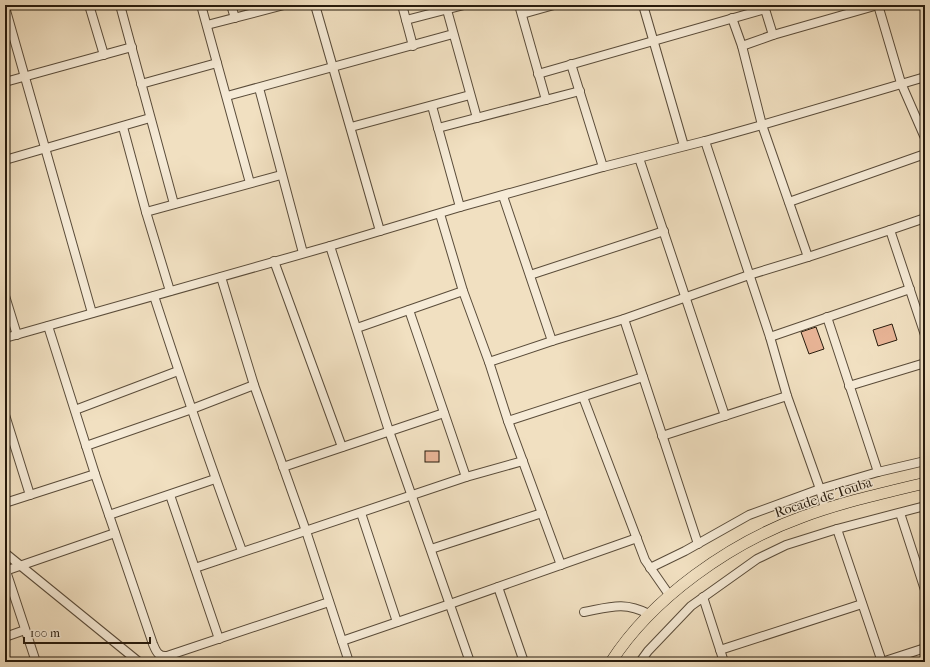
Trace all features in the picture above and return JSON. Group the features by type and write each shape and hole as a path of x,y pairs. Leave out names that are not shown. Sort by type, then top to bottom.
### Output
{"main road":[{"name":"Rocade de Touba","path":"611,662 626,640 649,614 687,582 719,559 753,539 780,525 825,509 925,483"}],"street":[{"path":"90,5 104,55"},
{"path":"120,5 174,204"},
{"path":"201,5 250,183"},
{"path":"231,5 235,18"},
{"path":"207,25 284,5"},
{"path":"315,5 380,231"},
{"path":"402,5 413,46"},
{"path":"406,20 464,5"},
{"path":"519,5 546,100"},
{"path":"522,14 554,5"},
{"path":"643,5 684,146"},
{"path":"742,46 850,9 878,5 901,83 925,138"},
{"path":"5,6 92,313"},
{"path":"538,74 732,18 764,7 773,35"},
{"path":"447,10 477,118"},
{"path":"732,18 742,46 762,125 808,257"},
{"path":"227,96 453,34"},
{"path":"5,82 132,47"},
{"path":"141,84 217,63"},
{"path":"571,64 603,167"},
{"path":"5,338 330,246 460,207 603,167 705,141 925,77"},
{"path":"259,88 303,253"},
{"path":"438,128 580,91"},
{"path":"351,127 470,95"},
{"path":"432,106 460,207"},
{"path":"5,160 150,118"},
{"path":"123,126 146,212 170,291"},
{"path":"705,141 770,337 787,396 820,489 825,509"},
{"path":"789,202 925,154"},
{"path":"640,158 685,297 726,416"},
{"path":"146,212 282,175"},
{"path":"503,196 552,341"},
{"path":"440,214 463,291 489,362 508,421 561,565"},
{"path":"489,362 624,319 749,275 925,218"},
{"path":"890,230 925,335"},
{"path":"530,275 664,231"},
{"path":"330,246 389,431 470,662"},
{"path":"274,261 342,447"},
{"path":"221,277 254,385 306,531 349,662"},
{"path":"770,337 910,289"},
{"path":"356,328 463,291"},
{"path":"5,296 17,335"},
{"path":"154,296 215,479 242,551"},
{"path":"409,310 466,477"},
{"path":"827,317 878,472"},
{"path":"624,319 698,544"},
{"path":"48,326 95,474 157,653 162,656 167,656 329,602"},
{"path":"849,386 925,362"},
{"path":"75,410 178,371"},
{"path":"508,421 643,377"},
{"path":"86,446 192,409 254,385"},
{"path":"662,436 787,396"},
{"path":"583,397 645,560 670,596"},
{"path":"283,467 444,413"},
{"path":"5,415 30,495"},
{"path":"195,568 466,477 523,461"},
{"path":"650,568 698,544 749,514 820,489 878,472 925,461"},
{"path":"5,503 95,474"},
{"path":"109,515 215,479"},
{"path":"170,495 219,639"},
{"path":"640,662 648,651 691,606 757,558 786,545 837,529 925,506"},
{"path":"361,513 397,622"},
{"path":"431,549 542,513"},
{"path":"900,513 925,590"},
{"path":"837,529 882,662 925,648"},
{"path":"36,662 5,571 115,534"},
{"path":"342,641 637,538"},
{"path":"5,553 139,662"},
{"path":"498,587 524,662"},
{"path":"703,597 724,662"},
{"path":"720,650 862,604"},
{"path":"584,612 622,606 637,608 649,614"},
{"path":"5,637 25,630"}],"building":[{"path":"892,324 897,340 878,346 873,330"},
{"path":"816,327 824,349 809,354 801,332"},
{"path":"425,451 439,451 439,462 425,462"}]}
